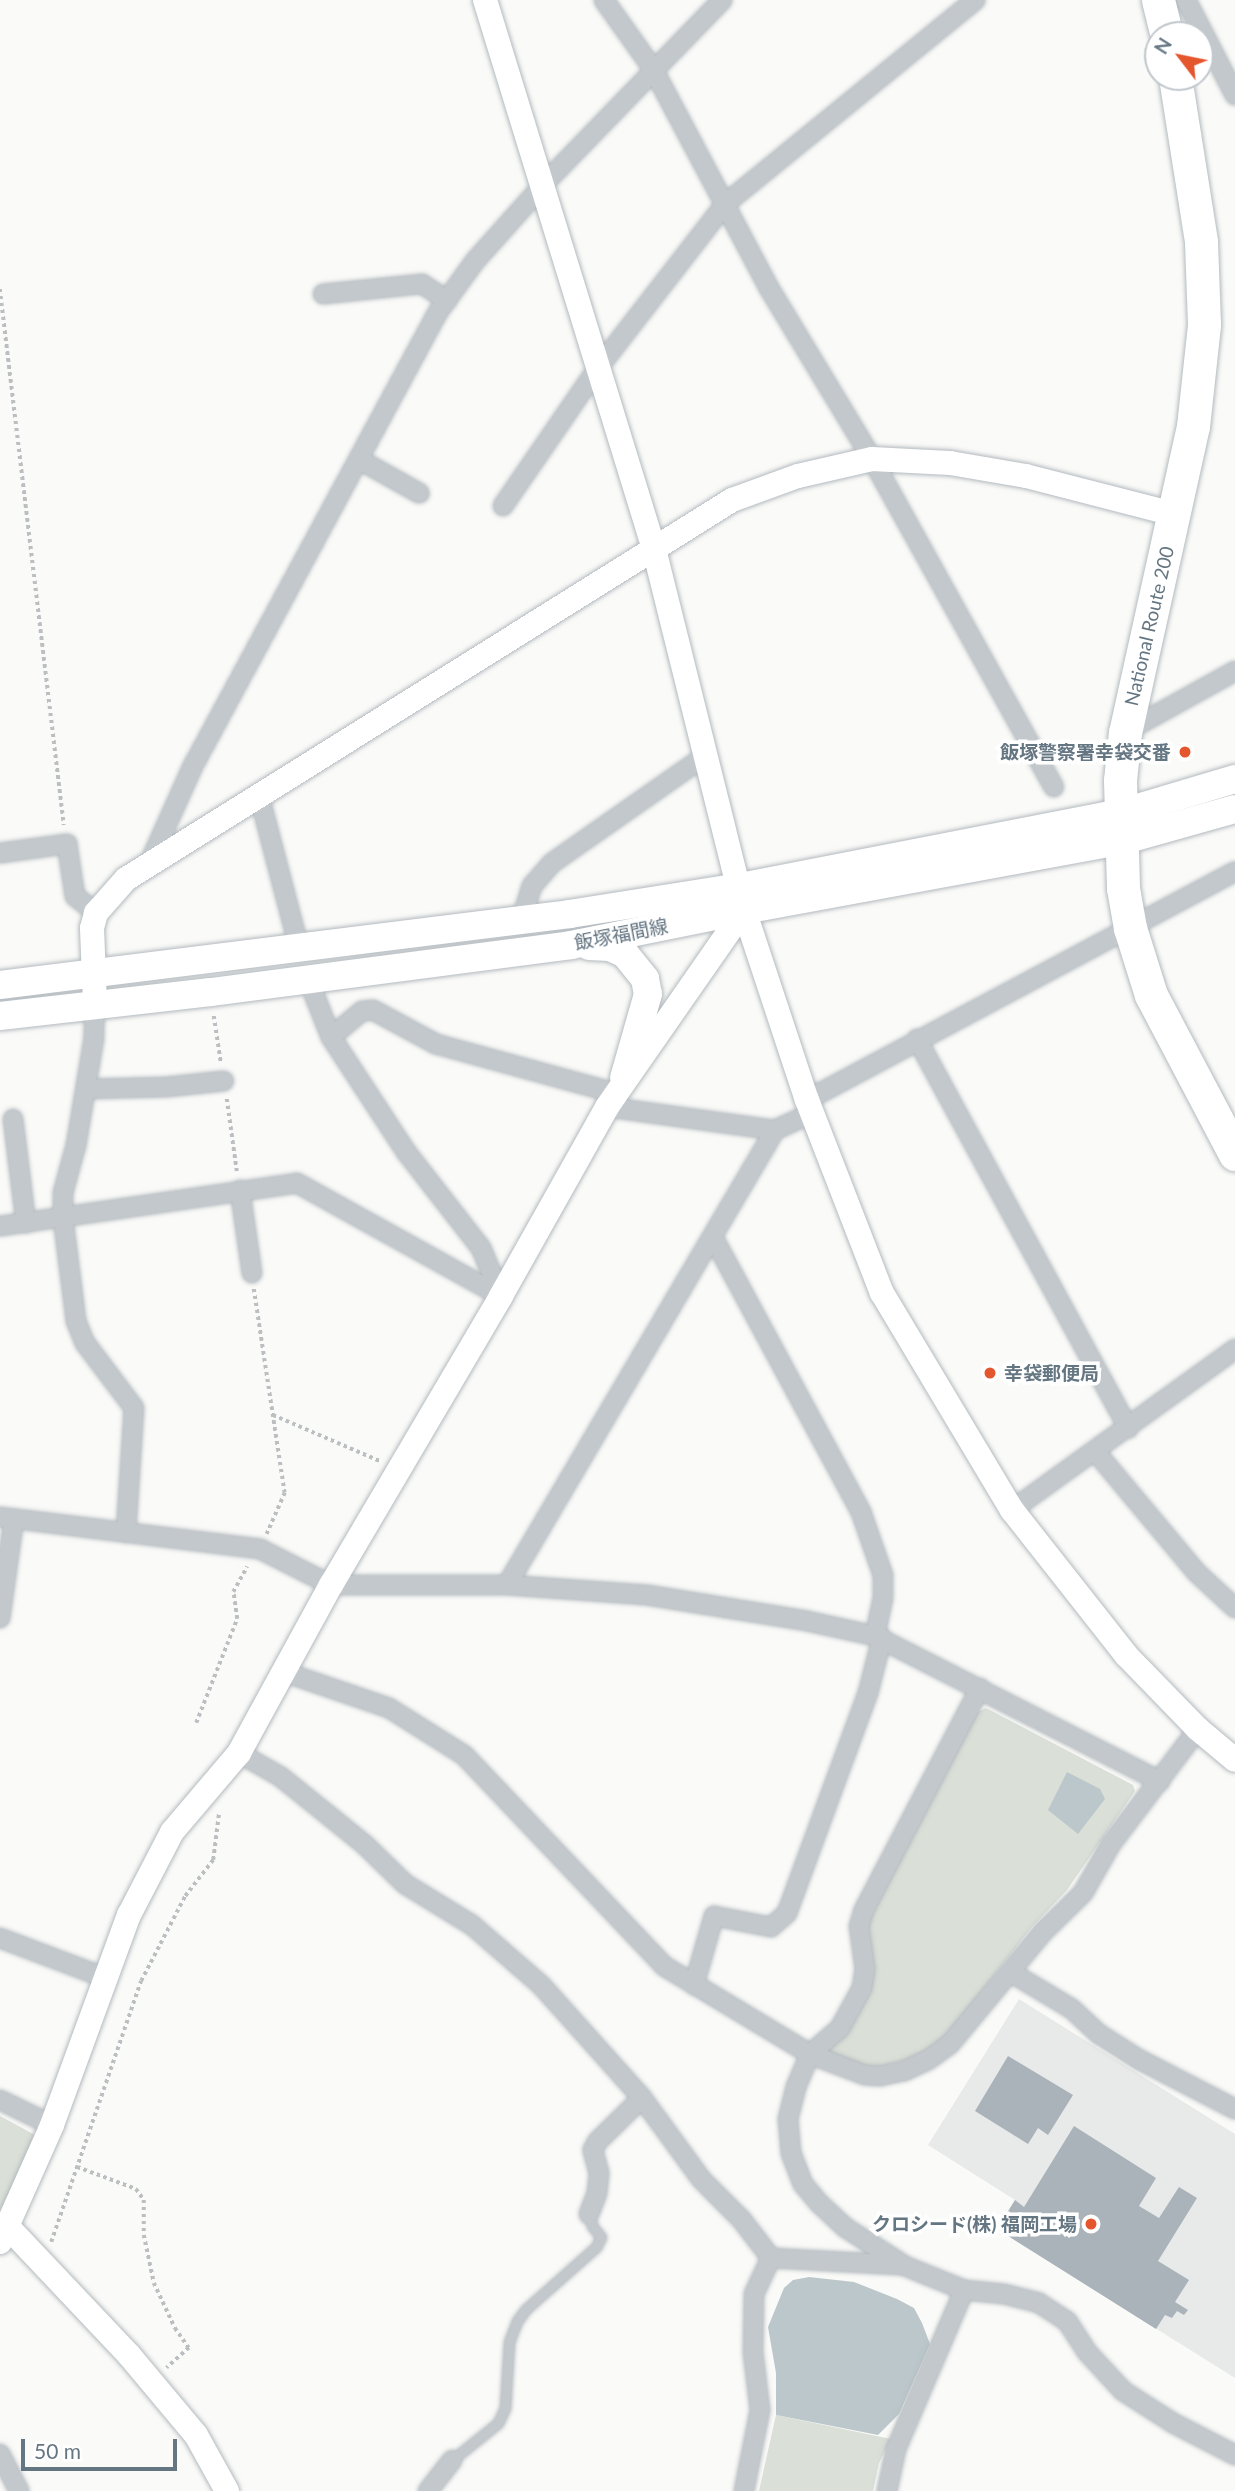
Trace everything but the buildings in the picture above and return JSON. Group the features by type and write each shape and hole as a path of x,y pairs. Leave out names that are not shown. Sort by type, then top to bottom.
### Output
{"highway":[{"path":"1158,0 1163,21"},
{"name":"National Route 200","path":"1178,91 1190,157 1201,242 1204,325 1193,426 1125,732 1121,827 1129,928 1151,995 1235,1154"}],"main road":[{"name":"飯塚福間線","path":"1121,827 1235,779"},
{"name":"飯塚福間線","path":"0,1016 571,945 742,898 1121,827 1235,809"},
{"name":"飯塚福間線","path":"0,985 211,961 522,920 742,898"},
{"path":"571,945 610,947 618,950 637,966 645,979 648,994 616,1093"}],"street":[{"path":"485,0 654,549 742,898 809,1106 883,1293 1012,1510 1126,1655 1198,1729 1235,1760"},
{"path":"604,0 653,69 769,288 872,459 1054,787"},
{"path":"148,866 193,766 447,300 475,261 542,186 722,0"},
{"path":"503,506 598,368 724,204 975,0"},
{"path":"1186,0 1235,95"},
{"path":"323,294 422,284 447,300"},
{"path":"126,1533 134,1409 107,1369 85,1343 76,1321 63,1218 63,1193 76,1145 94,1038 92,928 96,913 126,879 732,500 797,476 872,459 950,463 1000,471 1174,514"},
{"path":"360,460 419,493"},
{"path":"1125,732 1235,671"},
{"path":"522,920 532,886 552,863 706,755"},
{"path":"258,795 299,948"},
{"path":"0,853 67,844 75,896 96,913"},
{"path":"507,1585 775,1130 917,1039 1235,871"},
{"path":"227,2491 196,2435 152,2382 42,2263 4,2235 52,2125 129,1915 172,1832 239,1754 331,1585 501,1296 616,1093 742,898"},
{"path":"309,979 331,1037 407,1153 481,1248 501,1296"},
{"path":"331,1037 362,1012 373,1010 436,1044 616,1093 775,1130"},
{"path":"917,1039 1128,1427"},
{"path":"86,1089 224,1082"},
{"path":"13,1119 26,1223"},
{"path":"0,1226 297,1183 501,1296"},
{"path":"240,1190 252,1273"},
{"path":"694,1985 714,1916 771,1927 787,1913 868,1693 878,1637 884,1575 861,1512 713,1239"},
{"path":"1012,1510 1235,1349"},
{"path":"1095,1451 1196,1572 1235,1608"},
{"path":"0,1618 7,1518 260,1549 331,1585 507,1585 647,1595 807,1621 878,1637 1160,1781"},
{"path":"284,1672 389,1708 464,1755 664,1966 810,2054 865,2075 880,2076 904,2071 928,2060 950,2044 1012,1973 1043,1932 1083,1894 1111,1844 1198,1729"},
{"path":"980,1688 864,1910 859,1926 865,1969 862,1987 840,2028 810,2054 796,2087 788,2119 791,2153 803,2184 846,2228 905,2266 964,2290 1004,2294 1039,2303 1067,2321 1087,2353 1123,2391 1173,2423 1235,2455"},
{"path":"239,1754 281,1777 364,1844 405,1884 472,1925 541,1985 642,2098 701,2179 741,2219 771,2258 905,2266"},
{"path":"0,1938 106,1978"},
{"path":"1012,1973 1072,2010 1099,2034 1140,2060 1235,2109"},
{"path":"589,2214 597,2193 599,2173 593,2150 597,2142 642,2098"},
{"path":"0,2100 52,2125"},
{"path":"744,2491 760,2410 753,2352 754,2294 771,2258"},
{"path":"887,2491 896,2449 964,2290"},
{"path":"0,2454 19,2491"},
{"path":"428,2491 452,2460"}],"lane":[{"path":"452,2460 498,2423 505,2409 509,2343 517,2321 526,2309 596,2247 601,2237 592,2226 589,2214"}],"path":[{"path":"0,289 67,844"},
{"path":"196,1723 237,1619 233,1592 238,1579 260,1549 285,1493 252,1273"},
{"path":"273,1415 382,1462 395,1473"},
{"path":"42,2263 141,1981 185,1896 213,1860 219,1811 225,1795 222,1773"},
{"path":"77,2167 136,2189 144,2200 144,2235 154,2283 175,2328 189,2348 152,2382"}],"shaded area":[{"path":"986,1708 1133,1785 1135,1791 1067,1890 1031,1928 950,2032 931,2048 911,2059 867,2067 823,2052 847,2030 864,1930 975,1713"},
{"path":"1067,1772 1100,1789 1105,1799 1078,1834 1048,1810"},
{"path":"1019,1999 1235,2134 1235,2378 997,2229 1015,2200 928,2145"},
{"path":"0,2116 37,2136 0,2215"},
{"path":"809,2277 854,2282 897,2299 914,2308 922,2323 930,2344 899,2414 878,2435 776,2415 776,2373 768,2327 784,2288 793,2280"},
{"path":"776,2415 891,2439 879,2463 873,2491 759,2491"}],"place":[{"name":"飯塚警察署幸袋交番","path":"1185,752"},
{"name":"幸袋郵便局","path":"990,1373"},
{"name":"クロシード(株) 福岡工場","path":"1091,2224"}]}
